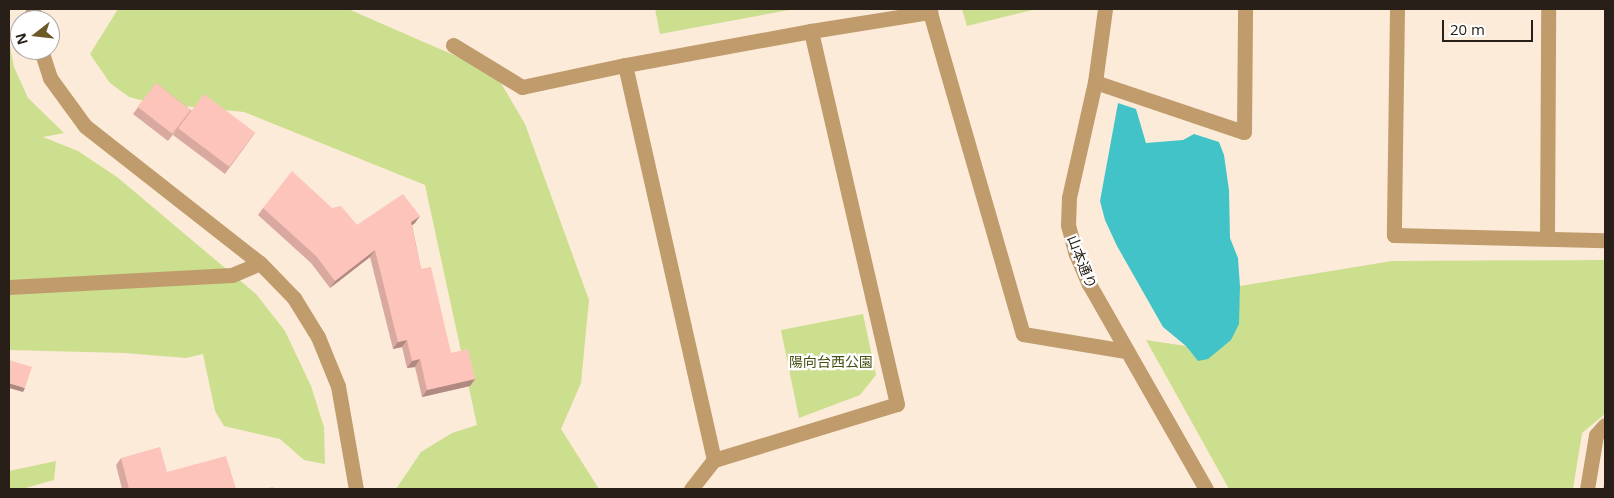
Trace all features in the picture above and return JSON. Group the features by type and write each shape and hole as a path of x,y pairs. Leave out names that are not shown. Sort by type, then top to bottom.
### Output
{"street":[{"name":"山本通り","path":"1105,9 1095,82 1069,197 1068,224 1076,254 1089,284 1206,489"},
{"path":"1095,82 1244,132 1246,9"},
{"path":"1397,9 1394,235 1605,240"},
{"path":"1547,238 1548,9"},
{"path":"453,45 522,87 625,65 929,10 1024,334 1126,351"},
{"path":"691,489 714,460 897,404 811,31"},
{"path":"44,60 50,78 85,126 260,263 294,298 318,337 338,386 356,489"},
{"path":"625,65 714,460"},
{"path":"9,287 232,276 260,263"},
{"path":"1588,489 1596,435 1605,425"}],"green space":[{"path":"118,9 348,9 495,73 525,124 589,300 581,383 561,429 599,489 396,489 421,452 452,433 477,425 425,185 244,112 152,103 129,97 110,83 90,54"},
{"path":"655,9 795,9 660,34"},
{"path":"962,9 1037,9 967,26"},
{"path":"9,41 10,60 13,60 28,98 64,133 43,137 78,151 117,177 256,294 285,331 311,386 324,427 325,464 304,460 280,439 224,426 215,411 203,354 186,358 125,353 9,350"},
{"path":"1605,260 1605,414 1582,433 1573,489 1229,489 1146,340 1186,346 1198,361 1238,324 1240,286 1392,261"},
{"name":"陽向台西公園","path":"863,314 876,375 860,395 799,418 781,330"},
{"path":"56,461 54,480 22,489 9,489 9,471"}],"water":[{"path":"1118,103 1136,109 1146,143 1183,140 1194,134 1219,142 1224,155 1229,190 1230,238 1238,258 1240,286 1239,324 1231,340 1208,359 1198,361 1186,346 1163,327 1117,246 1105,220 1100,201"}],"building":[{"path":"156,83 191,110 172,134 138,107"},
{"path":"204,94 255,133 229,167 178,128"},
{"path":"292,171 332,208 341,206 357,225 403,194 420,216 411,222 421,269 431,267 451,353 468,349 475,379 427,390 420,359 412,361 407,340 398,342 375,250 335,281 316,256 263,208"},
{"path":"9,360 32,367 25,388 9,383"},
{"path":"160,447 167,472 226,456 236,489 129,489 121,458"}]}
